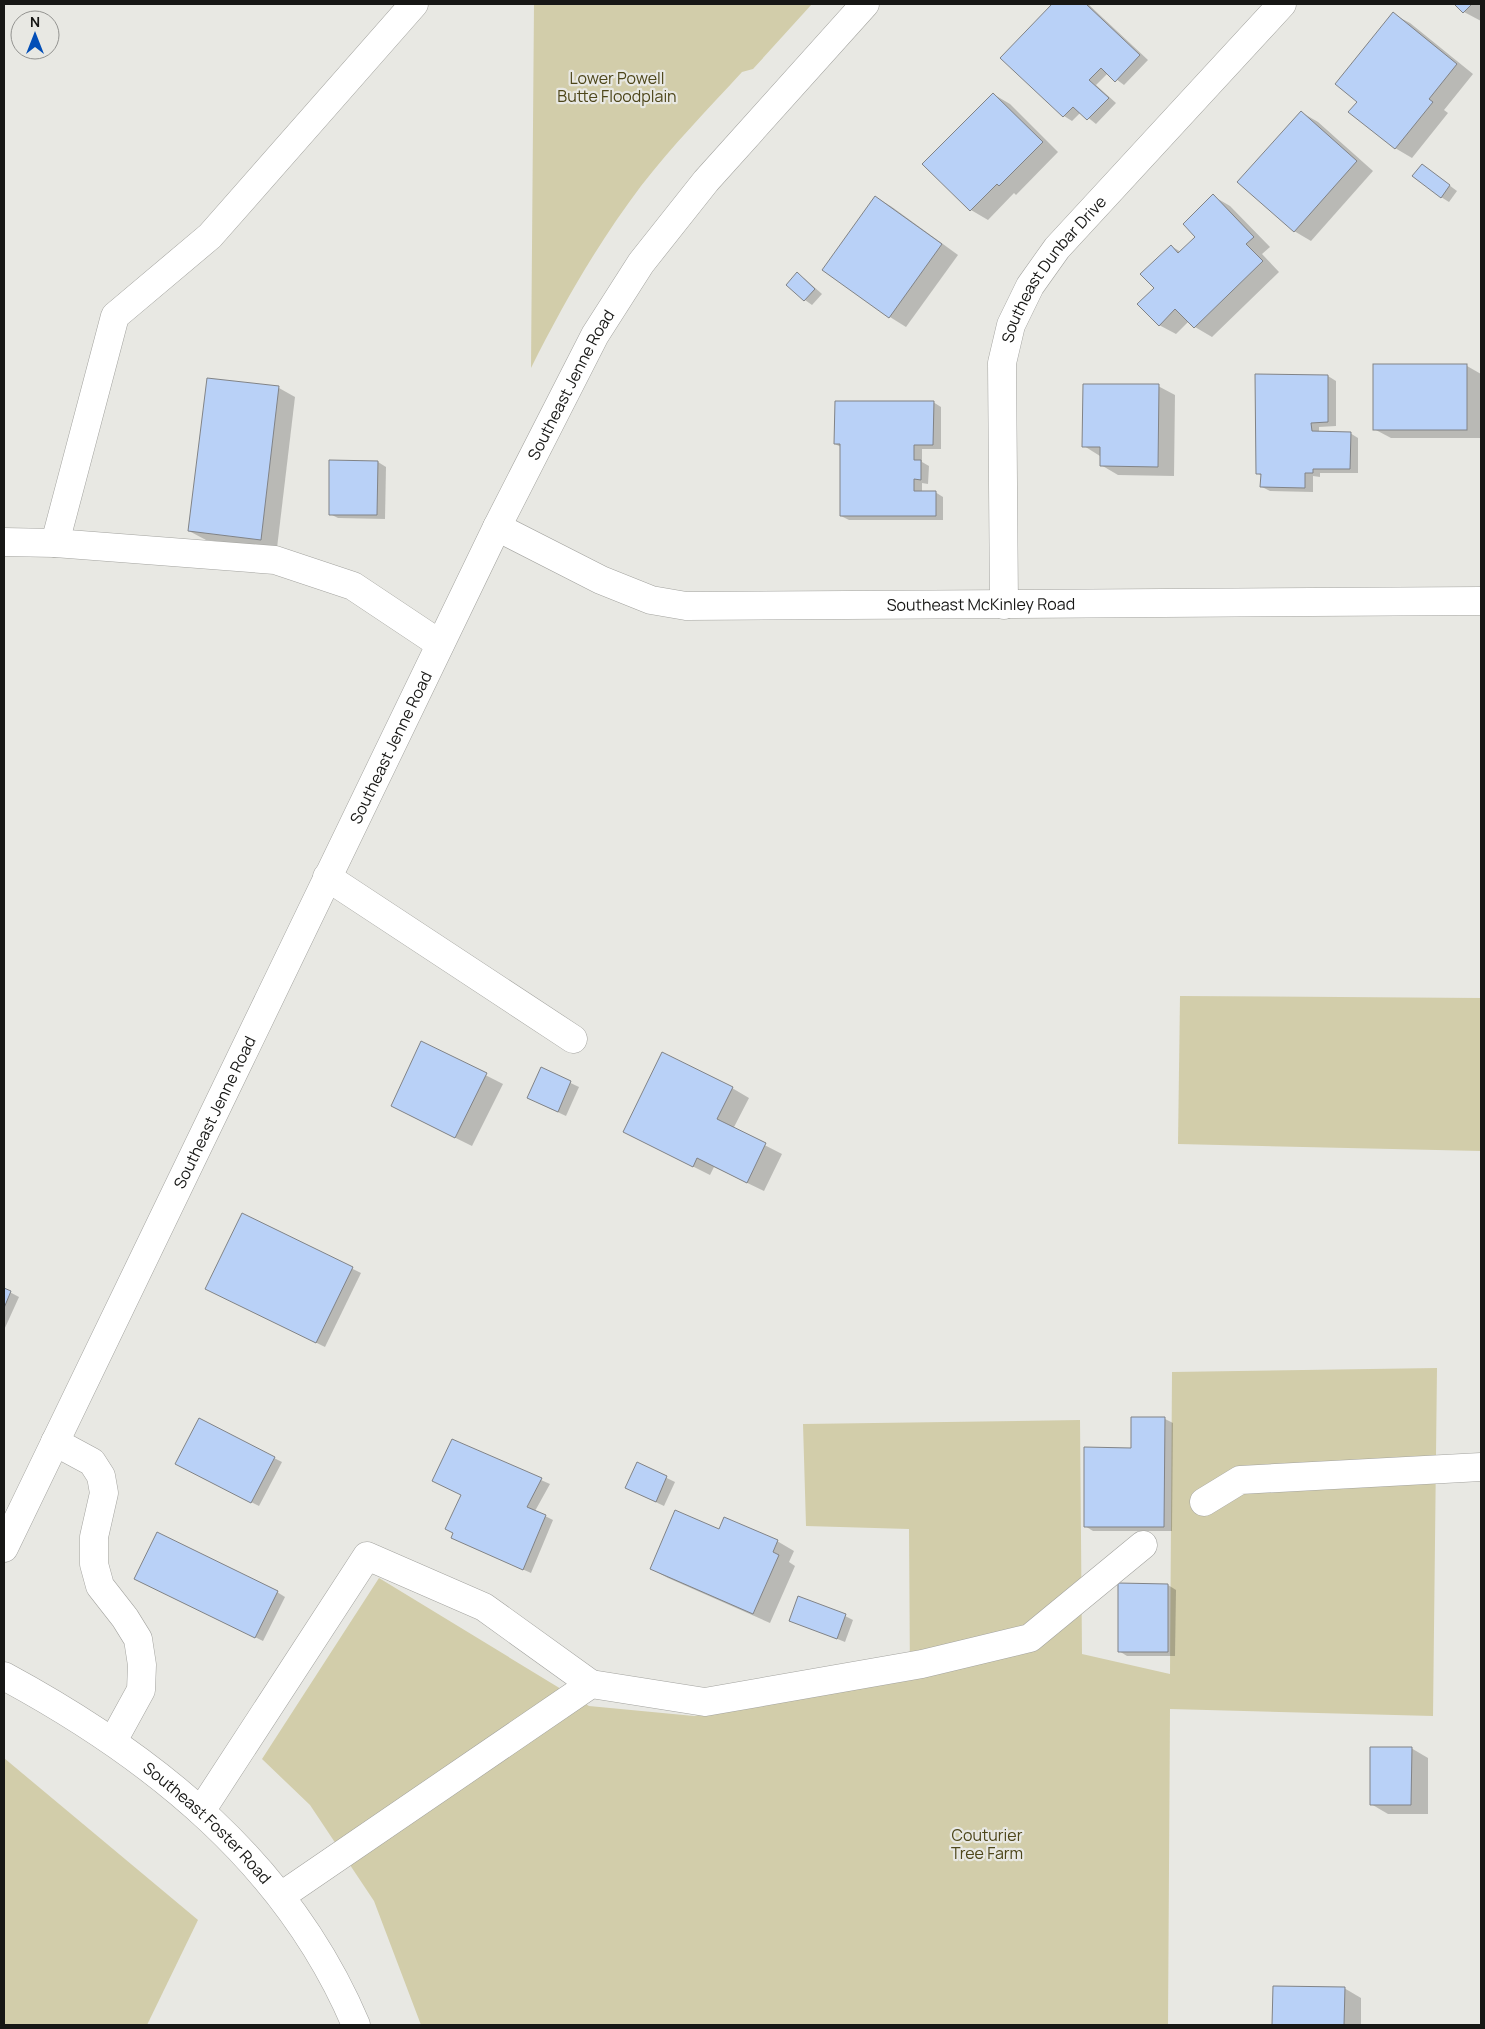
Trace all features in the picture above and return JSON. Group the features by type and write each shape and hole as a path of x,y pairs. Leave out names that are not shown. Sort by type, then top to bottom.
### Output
{"main road":[{"path":"55,543 115,316 210,236 414,4"},
{"name":"Southeast Jenne Road","path":"4,1548 497,527 595,336 641,263 706,181 865,4"},
{"name":"Southeast Dunbar Drive","path":"1004,605 1002,363 1011,324 1030,286 1057,248 1282,4"},
{"name":"Southeast McKinley Road","path":"497,527 601,580 651,600 686,606 1481,601"},
{"path":"4,542 55,543 276,560 353,586 440,644"},
{"path":"327,877 573,1039"},
{"path":"55,1442 92,1462 101,1476 104,1493 94,1537 94,1564 100,1586 125,1618 138,1639 142,1665 141,1690 113,1741"},
{"path":"1204,1502 1240,1480 1481,1467"},
{"path":"201,1811 367,1556 484,1607 591,1684 706,1702 922,1664 1030,1638 1143,1545"},
{"name":"Southeast Foster Road","path":"4,1676 57,1705 113,1741 175,1788 227,1834 281,1896 320,1954 356,2025"},
{"path":"281,1896 591,1684"}],"green space":[{"name":"Lower Powell Butte Floodplain","path":"534,4 812,4 753,69 742,72 641,186 610,229 582,274 531,368"},
{"path":"1180,996 1481,998 1481,1151 1178,1144"},
{"name":"Couturier Tree Farm","path":"1437,1368 1433,1716 1170,1709 1168,2025 421,2025 374,1901 310,1805 262,1759 379,1578 589,1706 694,1716 910,1680 909,1529 806,1526 803,1424 1080,1420 1082,1654 1170,1674 1172,1372"},
{"path":"4,1758 198,1920 147,2025 4,2025"}],"building":[{"path":"1052,4 1086,4 1140,55 1115,82 1101,68 1089,80 1109,98 1087,120 1073,107 1063,117 1000,58"},
{"path":"1454,4 1472,4 1463,13"},
{"path":"1393,12 1457,64 1429,99 1433,102 1395,149 1348,112 1357,102 1335,84"},
{"path":"993,93 1043,142 999,186 997,184 970,211 922,164"},
{"path":"1301,111 1357,161 1294,232 1237,182"},
{"path":"1422,164 1450,185 1441,198 1412,176"},
{"path":"1213,194 1254,237 1246,244 1263,261 1194,328 1175,309 1159,326 1137,304 1154,288 1140,274 1171,245 1178,253 1195,237 1183,224"},
{"path":"875,196 942,244 889,318 822,270"},
{"path":"797,272 815,289 804,301 786,285"},
{"path":"1373,364 1467,364 1467,430 1373,430"},
{"path":"1255,374 1328,375 1328,422 1311,423 1312,431 1351,432 1350,469 1313,469 1313,473 1305,473 1305,488 1260,487 1261,474 1256,474"},
{"path":"207,378 279,386 261,540 188,531"},
{"path":"1083,384 1159,384 1158,467 1100,466 1100,447 1082,447"},
{"path":"835,401 934,401 933,445 914,445 914,460 921,460 921,480 914,479 914,491 936,491 936,516 840,516 840,444 834,444"},
{"path":"329,460 378,461 377,515 329,515"},
{"path":"421,1041 487,1073 455,1138 391,1106"},
{"path":"662,1052 733,1087 717,1119 766,1143 747,1183 697,1158 693,1167 623,1132"},
{"path":"541,1067 571,1081 558,1112 527,1098"},
{"path":"242,1213 353,1267 316,1343 205,1289"},
{"path":"4,1288 11,1291 4,1308"},
{"path":"1131,1417 1165,1417 1164,1527 1084,1527 1084,1447 1131,1448"},
{"path":"199,1418 275,1457 251,1503 175,1464"},
{"path":"452,1439 542,1478 527,1507 546,1515 523,1570 451,1538 453,1533 445,1529 461,1495 432,1481"},
{"path":"637,1462 667,1476 656,1502 625,1488"},
{"path":"675,1510 719,1529 724,1517 778,1540 773,1552 779,1555 753,1614 650,1569"},
{"path":"157,1532 278,1591 255,1638 134,1579"},
{"path":"1118,1583 1168,1584 1168,1652 1118,1652"},
{"path":"798,1596 846,1614 837,1639 789,1621"},
{"path":"1370,1747 1412,1747 1411,1805 1370,1805"},
{"path":"1273,1986 1345,1987 1344,2025 1272,2025"}]}
